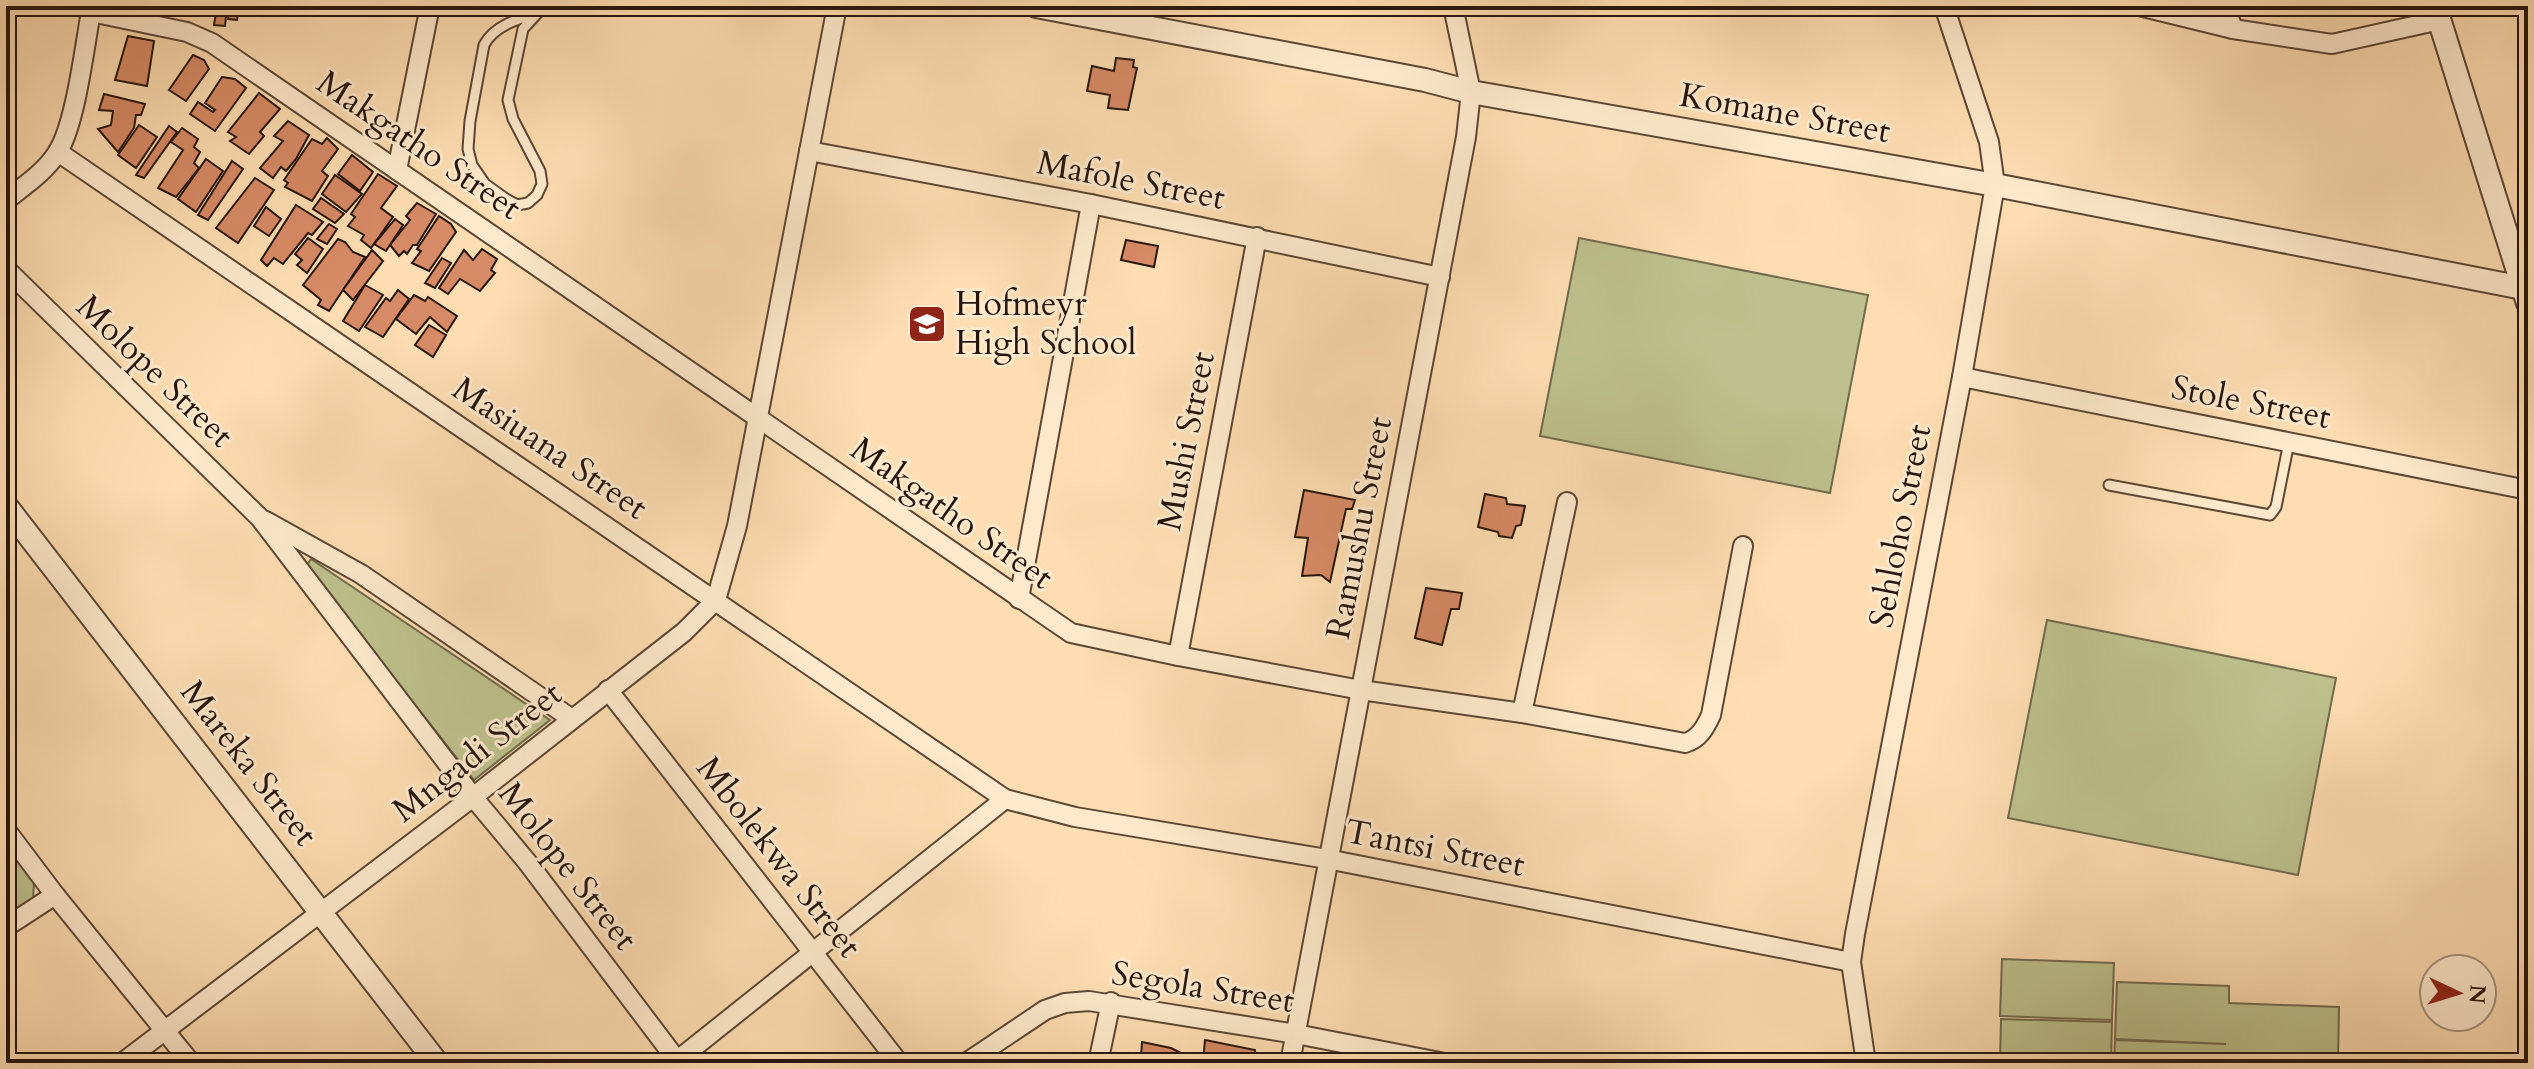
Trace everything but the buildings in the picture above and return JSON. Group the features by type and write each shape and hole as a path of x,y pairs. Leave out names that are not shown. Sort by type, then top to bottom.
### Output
{"street":[{"path":"397,170 430,6"},
{"name":"Mngadi Street","path":"122,1063 473,797 684,632 716,600 737,526 837,6"},
{"name":"Komane Street","path":"1036,6 1425,80 1471,92 1995,185 2526,296"},
{"name":"Ramushu Street","path":"1290,1063 1466,137 1471,92 1453,6"},
{"name":"Sehloho Street","path":"1866,1063 1851,962 1962,377 1995,185 1989,142 1944,6"},
{"path":"2139,6 2233,29 2332,44 2438,13 2526,296"},
{"path":"2225,6 2233,29"},
{"path":"6,200 39,173 58,152 67,131 92,9"},
{"name":"Makgatho Street","path":"92,9 200,36 1071,633 1361,690 1522,713 1673,743 1694,740 1711,715 1743,546"},
{"name":"Mafole Street","path":"809,151 1257,237 1440,277"},
{"name":"Masiuana Street","path":"58,152 1005,799"},
{"path":"1019,599 1091,204"},
{"name":"Mushi Street","path":"1178,656 1257,237"},
{"name":"Molope Street","path":"6,269 260,518 473,797 528,863 677,1062"},
{"name":"Stole Street","path":"1962,377 2528,490"},
{"path":"1522,713 1567,502"},
{"name":"Mareka Street","path":"6,506 437,1063"},
{"name":"Molope Street","path":"260,518 361,574 572,719"},
{"name":"Mbolekwa Street","path":"608,690 899,1063"},
{"path":"677,1062 1005,799"},
{"name":"Tantsi Street","path":"1005,799 1075,817 1327,859 1851,962"},
{"path":"6,830 191,1063"},
{"path":"6,927 55,895"},
{"path":"1098,1063 1111,1002"},
{"name":"Segola Street","path":"966,1063 1045,1010 1065,1003 1111,1002 1445,1063"}],"lane":[{"path":"536,14 498,29 489,36 484,45 470,121 468,149 472,165 485,184 517,205 528,203 537,195 542,184 540,171 513,119 508,100 521,36 530,19 536,14 544,6"},
{"path":"2109,485 2270,515 2276,507 2289,442"}],"green space":[{"path":"1579,238 1868,295 1830,493 1540,436"},
{"path":"311,559 550,720 474,780 306,566"},
{"path":"2047,620 2336,678 2298,875 2008,818"},
{"path":"6,844 34,880 33,902 6,920"},
{"path":"2002,959 2114,963 2112,1020 2000,1016"},
{"path":"2117,982 2229,986 2229,1003 2339,1007 2338,1063 2227,1060 2253,1063 2114,1063 2115,1040 2226,1044 2115,1039"},
{"path":"2001,1019 2112,1022 2111,1063 2000,1063"}],"place":[{"name":"Hofmeyr High School","path":"927,324"}]}
